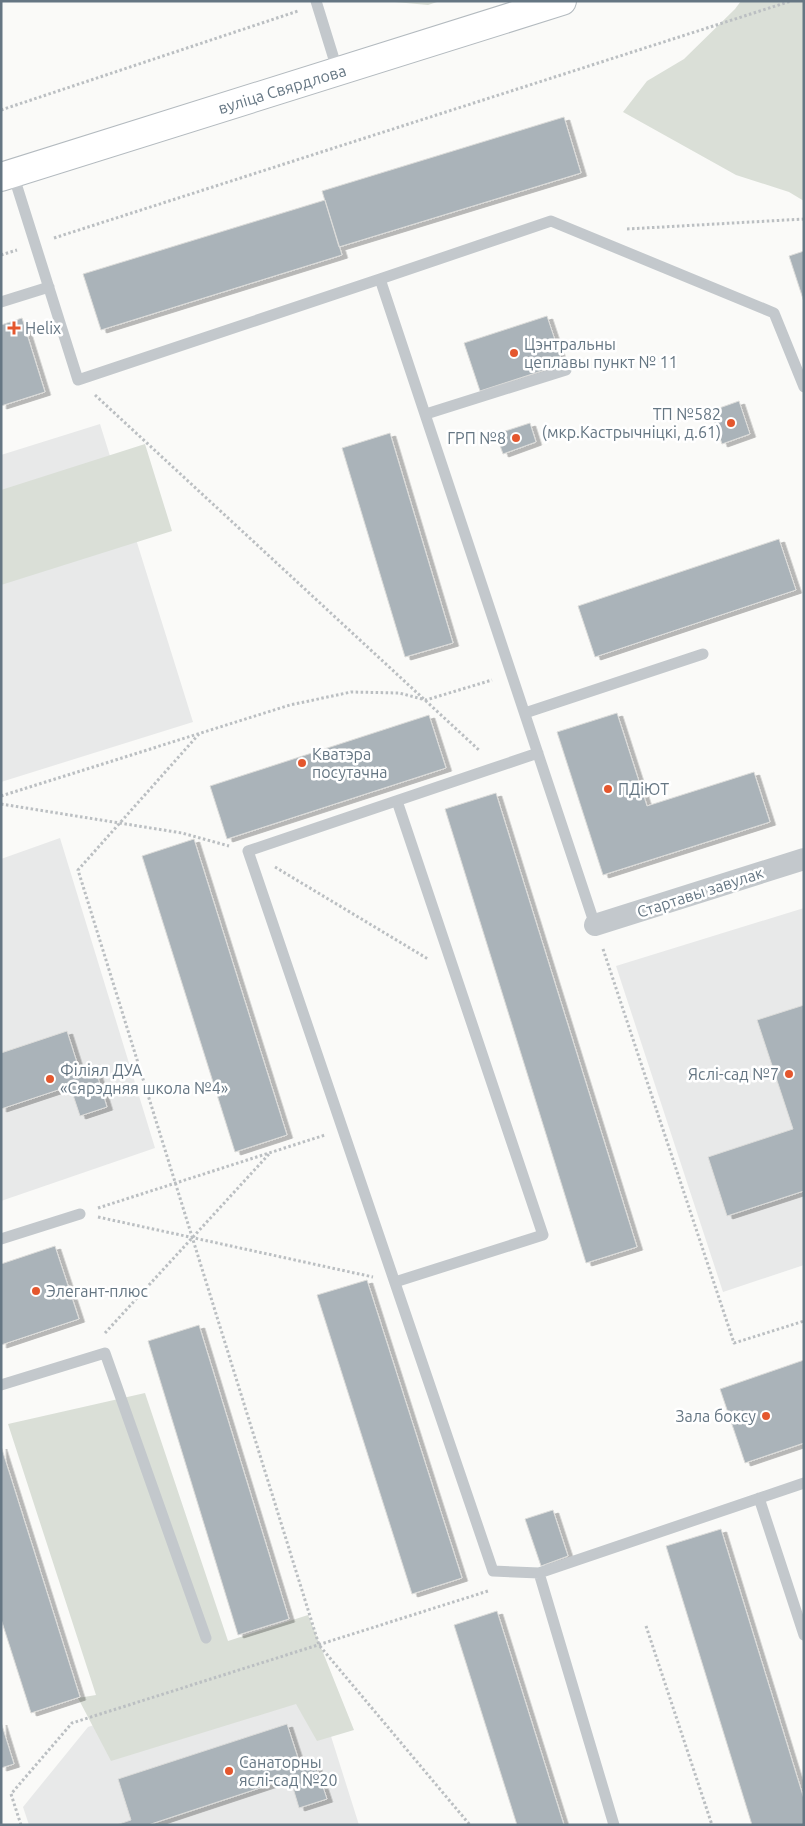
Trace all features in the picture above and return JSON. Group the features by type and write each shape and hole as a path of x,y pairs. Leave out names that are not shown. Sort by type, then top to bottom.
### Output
{"main road":[{"name":"вуліца Свярдлова","path":"7,176 562,1"}],"street":[{"name":"Стартавы завулак","path":"595,925 804,859"}],"lane":[{"path":"316,3 338,72"},
{"path":"7,176 36,244 78,380 551,221 774,313 804,387"},
{"path":"380,279 595,925"},
{"path":"1,302 49,287"},
{"path":"426,414 566,370"},
{"path":"525,714 703,654"},
{"path":"538,753 248,851 493,1572 539,1573 804,1483"},
{"path":"394,1282 543,1235 397,801"},
{"path":"1,1239 80,1214"},
{"path":"1,1385 105,1353 206,1638"},
{"path":"759,1498 804,1635"},
{"path":"539,1573 614,1825"}],"path":[{"path":"1,255 792,1"},
{"path":"1,110 316,3"},
{"path":"626,229 804,219"},
{"path":"78,380 498,767"},
{"path":"1,796 290,705 350,692 399,693 426,700 512,674"},
{"path":"199,734 78,870 319,1645 470,1825"},
{"path":"595,925 734,1343 804,1321"},
{"path":"80,1214 343,1130"},
{"path":"79,1361 270,1153"},
{"path":"80,1214 394,1282"},
{"path":"21,1825 11,1794 72,1723 492,1590"},
{"path":"646,1626 712,1825"}],"shaded area":[{"path":"384,1 440,1 428,5"},
{"path":"741,1 804,1 804,201 789,192 736,175 623,112 647,81 684,59"},
{"path":"100,424 193,722 1,782 1,455"},
{"path":"145,444 172,531 1,585 1,490"},
{"path":"60,838 155,1148 1,1201 1,859"},
{"path":"804,908 804,1265 723,1292 616,966"},
{"path":"145,1393 228,1641 308,1615 354,1730 317,1741 296,1704 111,1761 78,1698 96,1695 8,1424"},
{"path":"306,1657 359,1825 29,1825 23,1807 88,1727"}],"building":[{"path":"564,117 581,173 339,247 322,191"},
{"path":"325,200 342,255 101,330 83,274"},
{"path":"804,251 804,302 789,256"},
{"name":"Цэнтральны цеплавы пункт № 11","path":"547,316 563,364 480,391 464,343"},
{"path":"22,318 45,392 1,406 1,325"},
{"name":"ТП №582 (мкр.Кастрычніцкі, д.61)","path":"739,401 750,434 722,444 711,411"},
{"name":"ГРП №8","path":"530,423 536,442 503,454 496,434"},
{"path":"390,433 453,643 405,657 342,448"},
{"path":"779,539 796,590 595,657 578,606"},
{"name":"ПДіЮТ","path":"617,713 647,806 754,772 770,822 603,875 557,732"},
{"path":"429,715 446,768 227,839 210,786"},
{"path":"496,793 637,1247 586,1263 445,809"},
{"path":"194,839 287,1135 235,1152 142,856"},
{"name":"Яслі-сад №7","path":"804,1005 804,1191 727,1216 708,1157 793,1129 757,1020"},
{"name":"Філіял ДУА «Сярэдняя школа №4»","path":"67,1031 80,1072 95,1068 107,1107 80,1116 70,1086 1,1109 1,1053"},
{"name":"Элегант-плюс","path":"55,1246 79,1319 1,1345 1,1264"},
{"path":"367,1280 462,1578 412,1594 317,1295"},
{"path":"199,1325 289,1619 238,1635 148,1341"},
{"name":"Зала боксу","path":"804,1360 804,1443 745,1463 720,1389"},
{"path":"1,1446 80,1697 31,1713 1,1619"},
{"path":"553,1510 568,1556 541,1566 525,1519"},
{"path":"721,1529 804,1799 804,1825 752,1825 666,1546"},
{"path":"497,1611 564,1825 517,1825 454,1625"},
{"path":"1,1722 14,1764 1,1768"},
{"name":"Санаторны яслі-сад №20","path":"287,1724 300,1764 314,1760 327,1799 299,1808 290,1778 148,1825 116,1825 131,1820 118,1779"}],"place":[{"name":"Helix","path":"14,328"},
{"name":"Цэнтральны цеплавы пункт № 11","path":"514,353"},
{"name":"ТП №582 (мкр.Кастрычніцкі, д.61)","path":"731,423"},
{"name":"ГРП №8","path":"516,438"},
{"name":"Кватэра посутачна","path":"302,763"},
{"name":"ПДіЮТ","path":"608,789"},
{"name":"Яслі-сад №7","path":"789,1074"},
{"name":"Філіял ДУА «Сярэдняя школа №4»","path":"50,1079"},
{"name":"Элегант-плюс","path":"36,1291"},
{"name":"Зала боксу","path":"766,1416"},
{"name":"Санаторны яслі-сад №20","path":"229,1771"}]}
